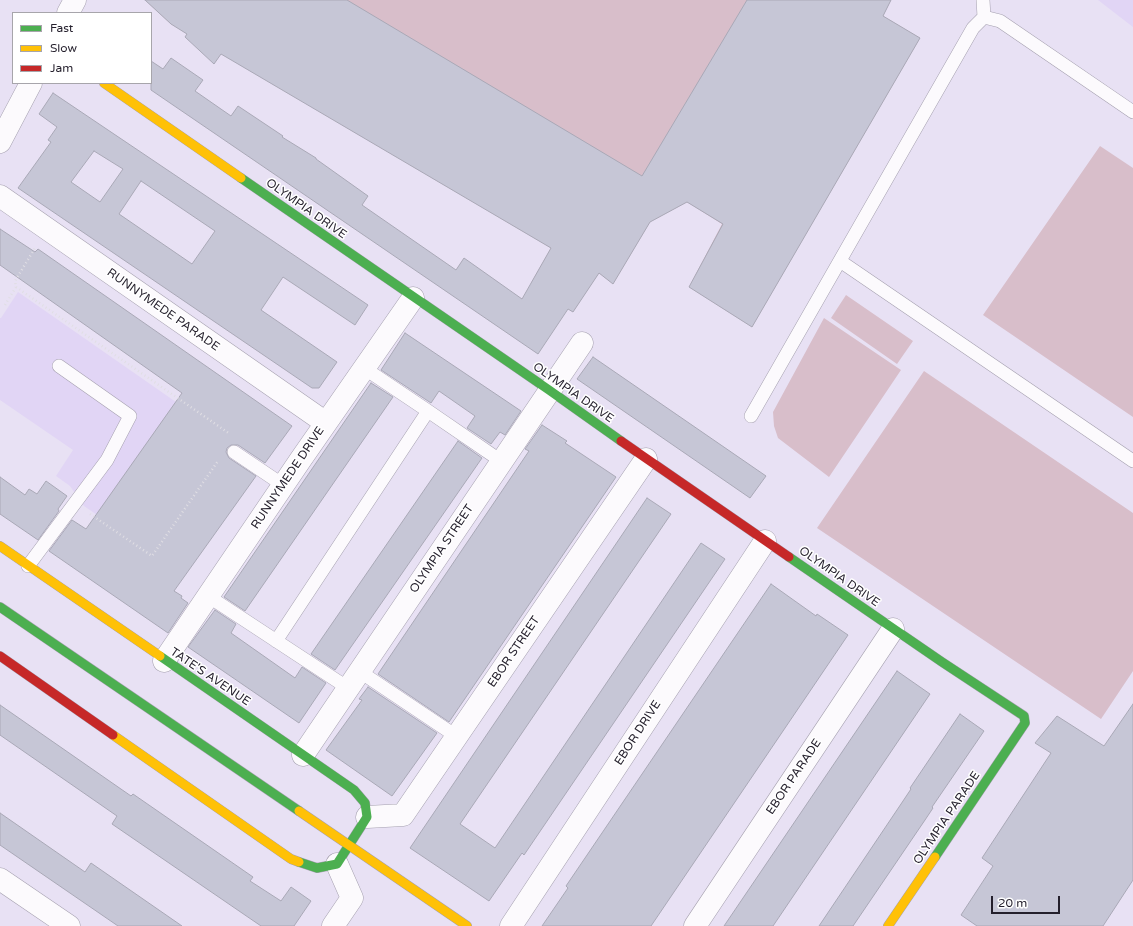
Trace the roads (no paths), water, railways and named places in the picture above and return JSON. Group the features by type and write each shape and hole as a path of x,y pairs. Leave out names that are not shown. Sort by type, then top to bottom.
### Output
{"street":[{"path":"69,12 75,0"},
{"path":"0,142 30,84"},
{"name":"OLYMPIA DRIVE","path":"105,84 765,541 893,629 1024,716 1025,724"},
{"name":"RUNNYMEDE PARADE","path":"0,196 326,423"},
{"name":"RUNNYMEDE DRIVE","path":"164,660 413,298"},
{"name":"OLYMPIA STREET","path":"303,756 582,343"},
{"name":"EBOR STREET","path":"367,816 403,815 646,459"},
{"name":"EBOR DRIVE","path":"511,926 765,541"},
{"name":"TATE'S AVENUE","path":"0,546 354,790 365,803 367,816"},
{"path":"0,607 467,926"},
{"name":"EBOR PARADE","path":"695,926 893,629"},
{"path":"0,656 291,859 317,868 337,864 367,816"},
{"name":"OLYMPIA PARADE","path":"888,926 1025,724"},
{"path":"333,926 352,898 337,864"},
{"path":"0,879 69,926"}],"lane":[{"path":"751,416 973,28 984,17 984,0"},
{"path":"984,17 1000,21 1133,112"},
{"path":"840,261 1133,461"},
{"path":"28,566 107,460 130,416 59,366"},
{"path":"364,368 428,410 501,462"},
{"path":"276,641 428,410"},
{"path":"234,452 283,485"},
{"path":"208,596 276,641 353,680 456,736"}]}
